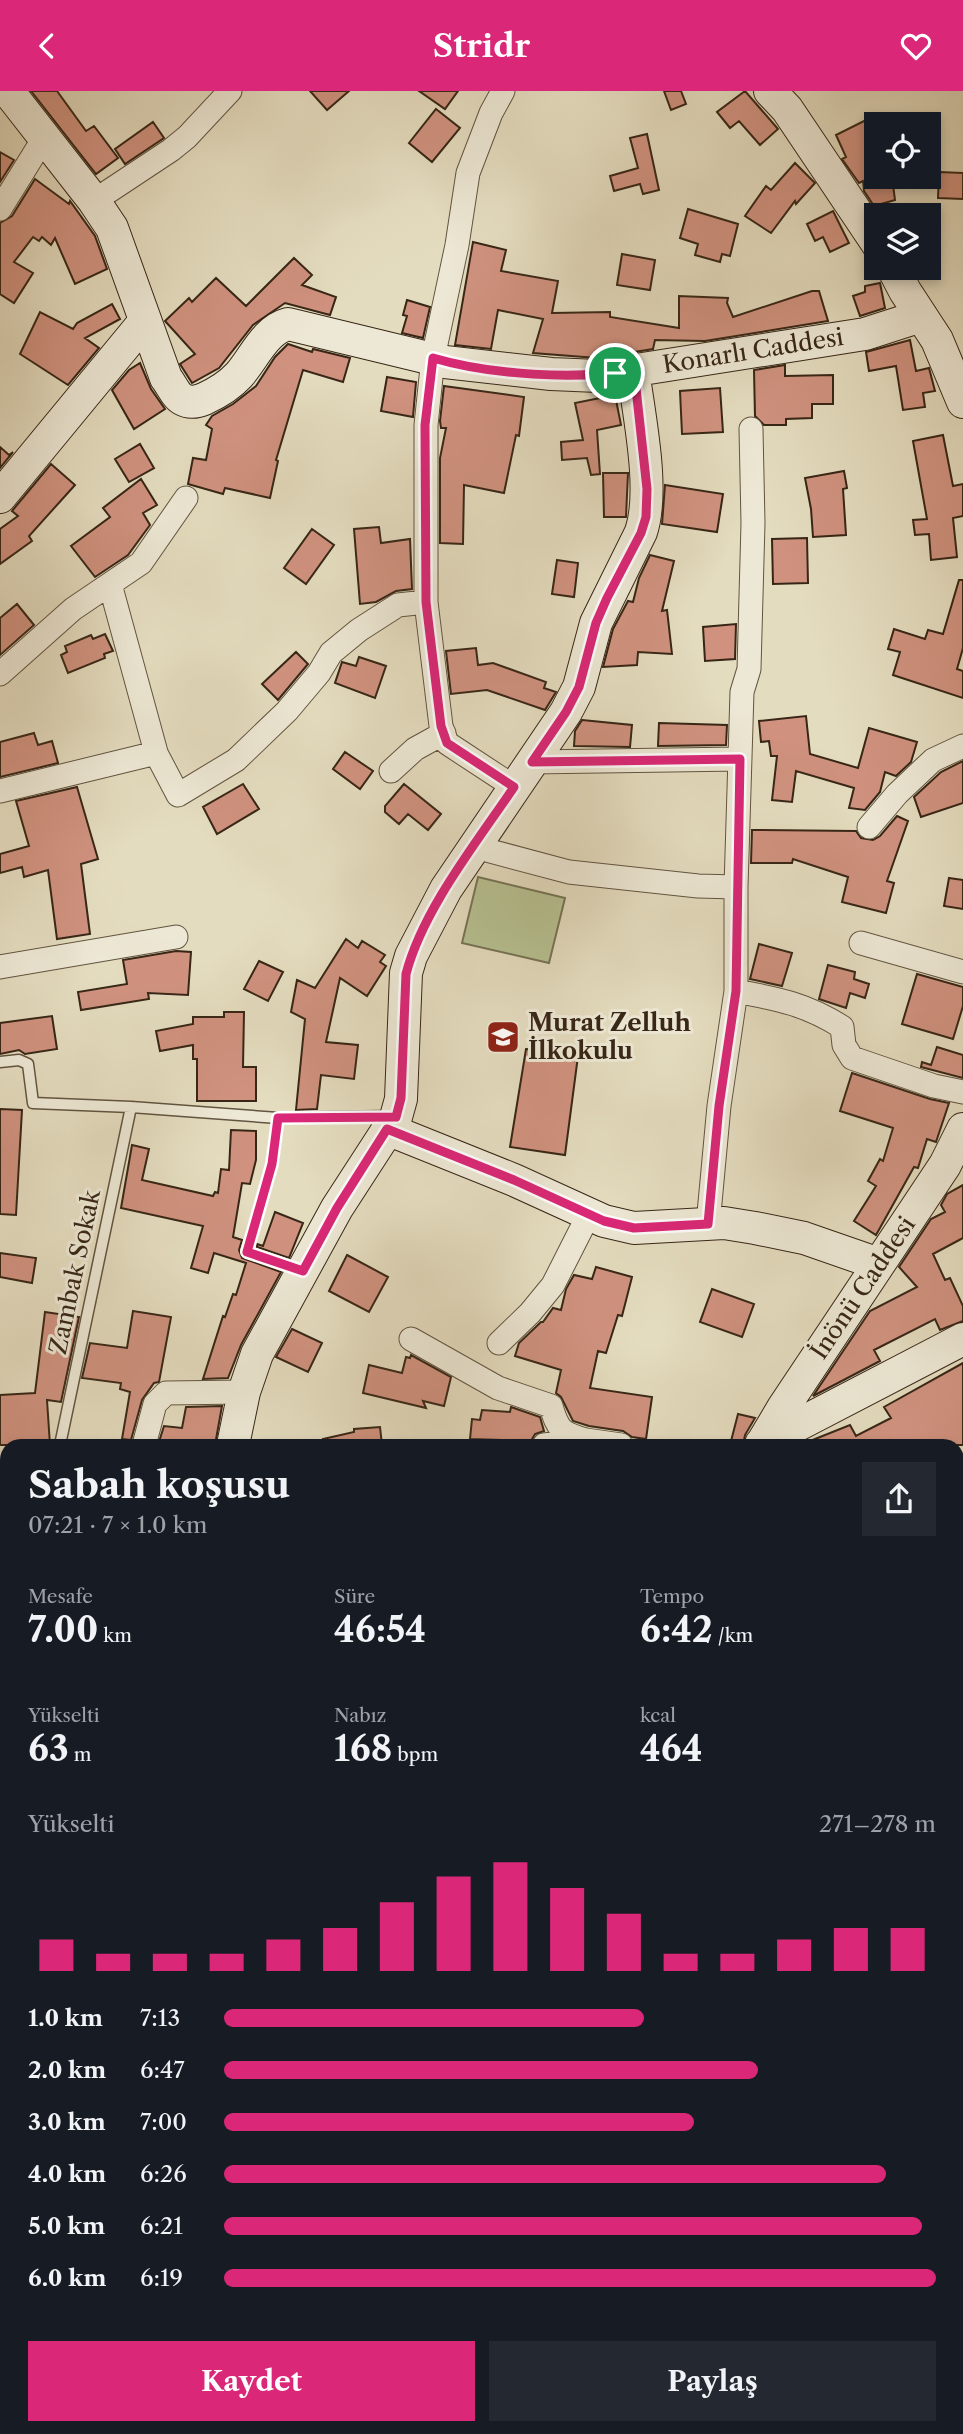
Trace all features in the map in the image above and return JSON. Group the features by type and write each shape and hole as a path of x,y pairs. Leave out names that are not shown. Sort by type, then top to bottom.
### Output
{"street":[{"name":"Konarlı Caddesi","path":"8,91 112,228 166,378 180,398 189,401 197,402 226,388 271,334 278,327 288,324 486,368 598,376 865,334 921,316"},
{"path":"94,201 187,137 230,91"},
{"path":"503,91 491,113 468,173 457,245 433,358 425,425 426,602 447,743 514,787"},
{"path":"770,91 787,109 864,224"},
{"path":"0,209 44,138"},
{"path":"900,280 937,340 963,402"},
{"path":"1,494 145,321"},
{"path":"234,1439 244,1392 257,1354 337,1208 391,1123 401,1098 406,974 411,956 446,889 566,712 579,687 596,623 641,533 646,517 647,489 634,370"},
{"path":"708,1224 719,1106 736,991 742,692 749,669 753,523 751,429"},
{"path":"0,674 73,609 141,563 186,498"},
{"path":"110,584 157,756 178,795 236,760 287,711 319,673 331,653 359,630 398,605 426,602"},
{"path":"391,771 415,749 444,733"},
{"path":"869,827 897,794 933,760 963,746"},
{"path":"0,791 156,753 157,756"},
{"path":"532,762 740,759"},
{"path":"475,847 569,872 698,886 736,887"},
{"path":"0,967 176,937"},
{"path":"861,943 963,972"},
{"path":"736,991 790,1001 824,1016 842,1027 844,1045 852,1058 934,1086 963,1092"},
{"path":"391,1123 604,1221 634,1228 724,1223 804,1238 879,1264"},
{"name":"İnönü Caddesi","path":"765,1439 944,1165 963,1129"},
{"path":"499,1343 530,1313 552,1285 589,1214"},
{"path":"411,1339 498,1388 551,1406 556,1426 568,1435 582,1439"},
{"path":"772,1439 963,1339"},
{"path":"146,1439 155,1404 166,1393 244,1392"}],"lane":[{"path":"0,1062 19,1060 28,1064 33,1103 391,1123"},
{"name":"Zambak Sokak","path":"61,1439 131,1107"},
{"path":"278,1118 272,1164 247,1252 303,1271"}],"green space":[{"path":"478,877 565,898 549,963 462,943"}],"building":[{"path":"31,91 57,91 86,131 94,126 118,158 96,174"},
{"path":"310,91 349,91 327,110"},
{"path":"419,91 458,91 445,109"},
{"path":"664,91 681,91 686,104 671,110"},
{"path":"745,91 778,129 760,145 739,121 730,128 717,112"},
{"path":"436,109 460,128 432,162 409,143"},
{"path":"864,121 864,189 894,189 895,200 872,203 864,191 863,181 859,183 842,159 846,157 836,135"},
{"path":"153,122 164,138 125,164 115,149"},
{"path":"647,134 659,190 643,194 640,184 614,191 610,176 638,168 630,138"},
{"path":"0,152 14,160 0,182"},
{"path":"795,163 815,183 796,204 795,201 771,233 745,216 766,186 771,190"},
{"path":"941,172 963,173 963,199 938,198"},
{"path":"35,179 69,204 70,201 95,236 107,269 75,284 55,238 51,245 42,237 39,241 33,237 14,262 33,273 14,303 0,294 0,223 12,216"},
{"path":"688,209 738,224 730,256 722,254 720,262 695,255 698,244 680,238"},
{"path":"833,211 849,243 830,252 823,237 815,241 807,224"},
{"path":"473,242 506,250 501,271 558,281 552,313 610,312 610,317 679,328 679,296 728,298 727,303 733,317 819,291 828,321 705,341 655,340 653,349 597,358 533,353 543,319 498,310 491,349 455,345"},
{"path":"622,254 655,260 650,290 617,285"},
{"path":"294,258 312,275 302,285 336,297 330,315 285,303 253,325 219,368 192,383 180,364 195,354 165,321 189,298 192,302 216,278 246,306"},
{"path":"880,283 885,308 860,316 853,296 865,292 865,286"},
{"path":"407,300 430,307 423,338 402,333 407,316 403,315"},
{"path":"112,304 120,319 85,338 99,348 68,385 20,354 40,312 73,329 77,323"},
{"path":"910,340 916,371 929,368 935,391 923,393 925,407 903,410 896,366 869,371 866,352"},
{"path":"288,344 312,352 313,349 350,358 343,382 303,370 276,460 278,461 270,498 225,488 223,494 188,484 193,458 206,460 212,429 206,425 212,416 256,386 275,357"},
{"path":"140,363 151,389 165,409 134,429 112,390 129,370"},
{"path":"785,365 785,376 833,375 833,404 812,404 812,418 786,419 786,425 764,425 755,416 754,370"},
{"path":"387,377 416,382 413,417 381,411"},
{"path":"444,386 524,397 519,436 516,435 504,493 464,485 463,544 440,543 440,458 446,428 441,428 440,421"},
{"path":"720,388 723,432 682,434 680,391"},
{"path":"615,395 621,425 597,430 600,474 591,475 587,458 562,460 561,442 583,440 575,403"},
{"path":"943,435 953,486 963,484 963,516 953,518 957,557 931,560 929,534 915,535 913,520 927,519 913,441"},
{"path":"140,444 154,468 129,482 115,459"},
{"path":"0,447 9,455 13,452 0,468"},
{"path":"51,464 75,485 29,536 32,541 0,564 0,529 18,516 12,511"},
{"path":"844,471 847,488 843,489 846,535 813,537 805,478"},
{"path":"603,473 628,473 626,517 604,517"},
{"path":"141,479 157,505 143,513 150,525 128,555 95,577 71,546 110,517 103,508"},
{"path":"665,485 723,494 717,532 662,524"},
{"path":"379,527 381,543 410,539 412,589 396,591 376,602 360,604 354,529"},
{"path":"312,529 334,545 306,584 284,568"},
{"path":"807,538 808,583 773,584 772,539"},
{"path":"650,555 674,561 662,611 667,610 672,654 638,652 637,665 603,667 613,629 628,601 633,602 639,578"},
{"path":"557,560 578,563 574,597 552,594"},
{"path":"959,580 963,580 963,648 957,669 963,671 963,698 893,675 900,652 888,649 894,629 925,639 928,630 943,634"},
{"path":"17,604 34,625 0,655 0,618"},
{"path":"736,624 735,659 705,661 703,627"},
{"path":"105,634 113,651 104,654 105,658 68,673 61,655 67,652 65,646 91,635 93,639"},
{"path":"476,648 478,665 493,663 546,682 544,688 556,692 545,710 487,690 451,694 446,651"},
{"path":"296,652 308,664 278,700 262,684"},
{"path":"359,657 386,666 375,698 335,683 342,662 356,666"},
{"path":"806,716 810,754 858,768 869,728 917,742 911,762 896,776 885,772 880,792 865,810 849,808 854,788 796,771 792,802 772,800 777,756 771,756 769,741 761,742 759,721"},
{"path":"582,720 632,725 630,747 574,746 575,731"},
{"path":"659,723 727,725 726,745 658,746"},
{"path":"34,733 38,745 52,741 58,763 0,777 0,742"},
{"path":"345,752 373,771 360,789 333,769"},
{"path":"963,761 963,803 921,817 914,797 941,772"},
{"path":"243,784 259,809 217,834 203,807"},
{"path":"404,784 441,814 428,830 408,814 399,824 385,812 385,806"},
{"path":"77,787 98,859 81,864 90,934 57,939 48,870 24,877 22,867 0,873 0,854 29,846 16,801"},
{"path":"897,816 908,821 887,881 894,883 886,913 842,902 848,877 793,859 792,863 751,863 752,830 856,831 861,838 873,840 880,836"},
{"path":"949,878 963,880 963,909 944,906"},
{"path":"346,939 358,948 362,941 385,955 380,962 386,966 367,996 340,978 326,1042 358,1045 354,1079 321,1075 317,1109 296,1110 305,1019 291,1012 297,980 315,988"},
{"path":"759,944 792,953 782,986 750,979"},
{"path":"176,951 191,952 188,995 148,993 149,999 81,1010 78,992 127,984 123,960"},
{"path":"259,961 283,972 268,1001 244,989"},
{"path":"828,965 855,972 854,979 869,984 865,998 850,993 846,1008 819,999"},
{"path":"917,974 963,987 963,1006 953,1039 902,1024"},
{"path":"224,1012 244,1012 243,1067 256,1067 256,1101 197,1101 197,1059 193,1059 193,1045 160,1051 156,1031 193,1024 193,1017 224,1017"},
{"path":"52,1016 57,1049 25,1054 19,1050 0,1054 0,1023"},
{"path":"937,1047 963,1055 963,1078 921,1067 922,1062 931,1065"},
{"path":"526,1049 578,1056 565,1155 510,1147"},
{"path":"852,1073 949,1103 936,1142 927,1139 918,1168 914,1167 876,1235 854,1221 876,1186 868,1181 880,1159 883,1161 893,1128 840,1111"},
{"path":"0,1109 22,1110 16,1215 0,1214"},
{"path":"231,1130 256,1131 256,1160 250,1184 242,1183 233,1237 242,1240 239,1250 242,1258 281,1272 241,1345 228,1378 203,1379 223,1316 225,1317 233,1294 236,1295 246,1263 214,1253 208,1273 191,1268 203,1226 121,1208 132,1145 149,1149 142,1180 213,1196 215,1192 218,1193 221,1169 229,1170"},
{"path":"963,1185 963,1238 933,1254 945,1280 950,1278 963,1306 963,1321 940,1330 935,1319 874,1350 880,1361 813,1396 870,1311 917,1287 899,1267 931,1219 945,1212 941,1205 947,1194"},
{"path":"275,1212 303,1223 289,1258 257,1247 257,1244 263,1246"},
{"path":"0,1253 36,1258 32,1283 0,1277"},
{"path":"347,1255 388,1277 369,1312 329,1291"},
{"path":"596,1267 632,1277 622,1316 618,1315 606,1353 598,1351 590,1388 652,1397 646,1439 632,1437 623,1431 573,1421 561,1397 556,1393 561,1370 515,1356 519,1343 543,1322 553,1308 561,1310 566,1289 574,1275 592,1279"},
{"path":"712,1289 754,1304 742,1337 700,1322"},
{"path":"133,1311 171,1317 159,1382 154,1383 142,1400 131,1439 122,1439 130,1392 120,1389 121,1383 82,1378 90,1343 127,1348"},
{"path":"45,1312 79,1317 61,1402 47,1400 50,1439 0,1439 0,1395 35,1393"},
{"path":"292,1329 322,1343 308,1372 276,1357"},
{"path":"411,1355 451,1377 444,1406 423,1401 426,1408 363,1393 369,1365 402,1373 406,1357 410,1358"},
{"path":"963,1363 963,1439 815,1439 850,1425 856,1436 891,1418 884,1407"},
{"path":"222,1406 216,1439 160,1439 164,1426 182,1428 186,1407"},
{"path":"511,1407 540,1417 544,1431 535,1434 532,1439 470,1439 472,1419 480,1420 482,1410 510,1412"},
{"path":"738,1414 755,1418 744,1439 732,1439"},
{"path":"380,1427 381,1439 323,1439 354,1432 354,1429"}],"place":[{"name":"Murat Zelluh İlkokulu","path":"503,1037"}],"route":[{"path":"433,358 486,368 551,374 598,376 615,373 634,370 647,489 646,517 641,533 596,623 579,687 566,712 532,762 740,759 736,991 719,1106 708,1224 634,1228 604,1221 514,1180 387,1129 337,1208 303,1271 247,1252 272,1164 278,1118 396,1117 401,1098 405,1043 406,974 411,956 446,889 514,787 447,743 441,726 426,602 425,425 433,358"}]}
